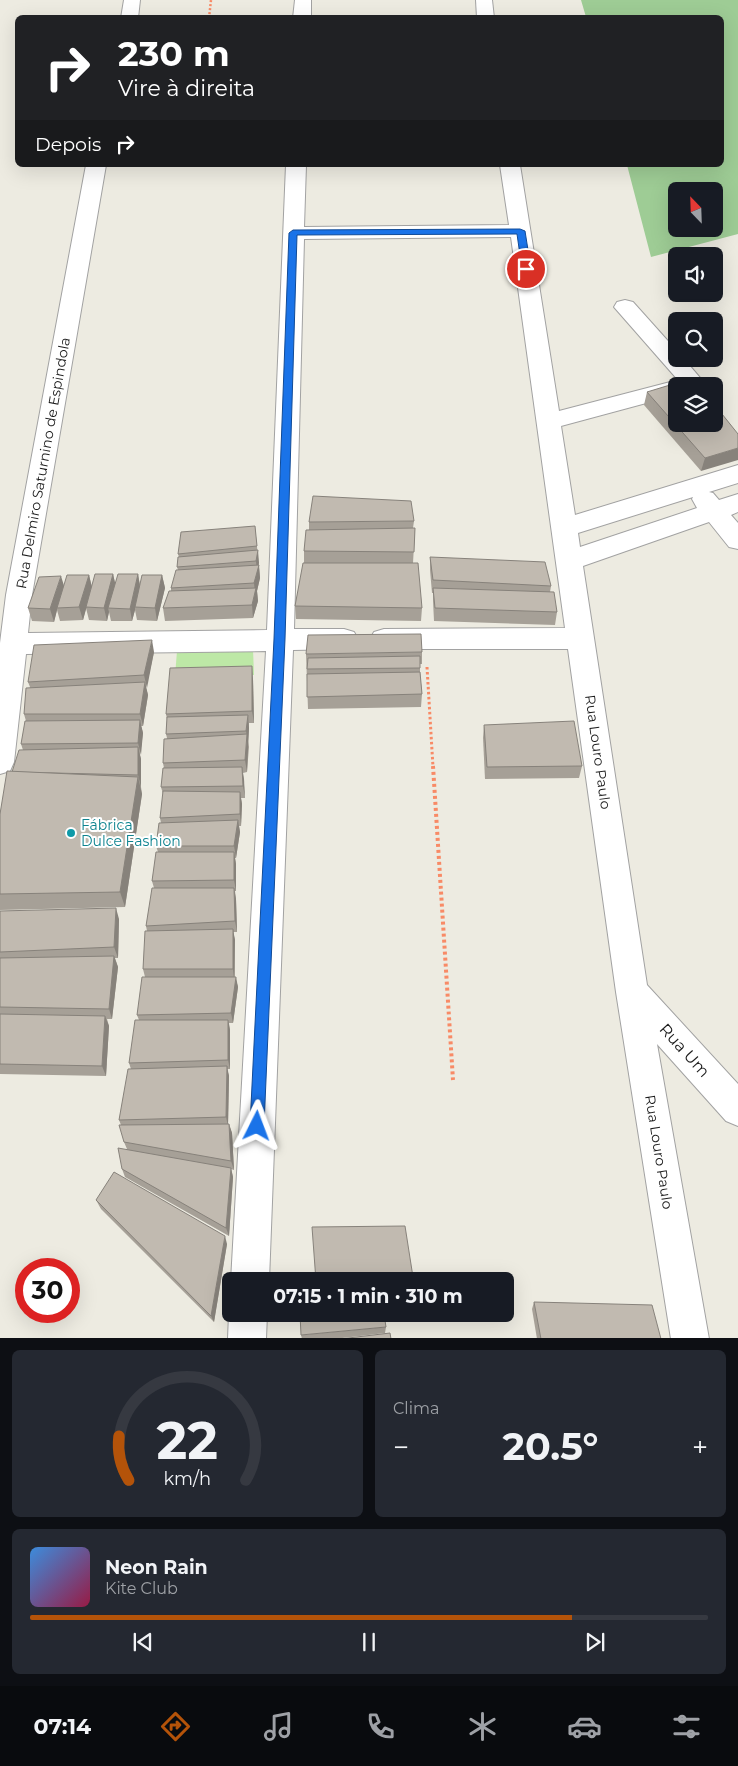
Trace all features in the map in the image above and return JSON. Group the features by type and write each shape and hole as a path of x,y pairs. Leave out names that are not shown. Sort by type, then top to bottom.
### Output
{"street":[{"path":"129,15 132,0"},
{"path":"302,15 303,0"},
{"path":"484,0 486,15"},
{"name":"Rua Delmiro Saturnino de Espindola","path":"0,762 19,595 96,167"},
{"path":"250,1272 280,639 296,167"},
{"name":"Rua Louro Paulo","path":"510,167 550,421 632,992 690,1338"},
{"path":"293,233 520,231"},
{"path":"625,306 679,377"},
{"path":"550,421 668,391"},
{"path":"564,528 738,474"},
{"path":"694,488 738,540"},
{"path":"569,561 738,503"},
{"path":"13,644 280,639 582,638"},
{"name":"Rua Um","path":"632,992 738,1108"},
{"path":"247,1338 248,1322"}],"path":[{"path":"208,15 211,0"},
{"path":"425,639 453,1080"}],"green space":[{"path":"581,0 738,0 738,234 689,247 668,247 668,253 651,257 628,167 724,167 724,15 585,15"},
{"path":"253,649 254,675 175,676 177,651"}],"building":[{"path":"668,386 668,416 647,392"},
{"path":"723,415 738,434 738,448 705,458 682,432 723,432"},
{"path":"313,496 411,501 414,521 309,522"},
{"path":"255,526 257,546 178,554 181,532"},
{"path":"415,528 414,552 304,551 306,530"},
{"path":"258,550 256,561 177,567 178,557"},
{"path":"430,557 545,562 551,586 433,580"},
{"path":"303,563 418,563 422,608 295,606"},
{"path":"259,565 254,583 171,588 176,570"},
{"path":"95,574 113,574 104,608 86,607"},
{"path":"118,574 138,574 130,609 108,608"},
{"path":"67,575 89,575 79,607 57,608"},
{"path":"142,575 162,575 155,608 135,607"},
{"path":"61,576 50,609 28,608 39,577"},
{"path":"256,588 252,605 163,608 169,591"},
{"path":"433,588 554,592 557,612 435,608"},
{"path":"421,634 422,652 306,654 308,635"},
{"path":"152,640 144,675 28,682 34,645"},
{"path":"420,656 420,668 307,669 308,658"},
{"path":"252,666 252,711 166,714 170,668"},
{"path":"420,672 422,694 307,697 307,674"},
{"path":"145,682 140,714 24,714 26,688"},
{"path":"248,715 246,731 166,734 167,717"},
{"path":"140,720 138,743 21,744 25,721"},
{"path":"574,721 582,766 487,767 484,725"},
{"path":"247,734 245,760 163,763 164,739"},
{"path":"138,747 138,775 12,772 19,750"},
{"path":"242,767 243,786 161,787 163,768"},
{"name":"Fábrica Dulce Fashion","path":"7,771 138,777 120,892 0,894 0,814"},
{"path":"163,791 240,792 240,814 160,818"},
{"path":"238,820 234,846 156,846 159,823"},
{"path":"156,852 234,852 234,880 152,881"},
{"path":"152,888 234,888 235,921 146,926"},
{"path":"116,908 114,947 0,952 0,911"},
{"path":"233,929 233,969 143,969 145,931"},
{"path":"114,956 109,1009 0,1007 0,958"},
{"path":"142,977 236,977 231,1013 137,1015"},
{"path":"0,1014 105,1016 102,1066 0,1064"},
{"path":"135,1020 228,1020 228,1060 129,1063"},
{"path":"227,1066 226,1117 119,1120 128,1069"},
{"path":"229,1124 231,1161 124,1142 119,1125"},
{"path":"118,1148 231,1168 226,1228 122,1169"},
{"path":"114,1172 225,1236 211,1316 96,1200"},
{"path":"405,1226 412,1272 315,1272 312,1227"},
{"path":"534,1302 652,1305 661,1338 541,1338"},
{"path":"300,1322 385,1322 386,1327 301,1335"},
{"path":"390,1333 391,1338 348,1338"}],"place":[{"name":"Fábrica Dulce Fashion","path":"71,833"}],"route":[{"path":"257,1126 280,639 293,233 520,231 526,269"}]}
